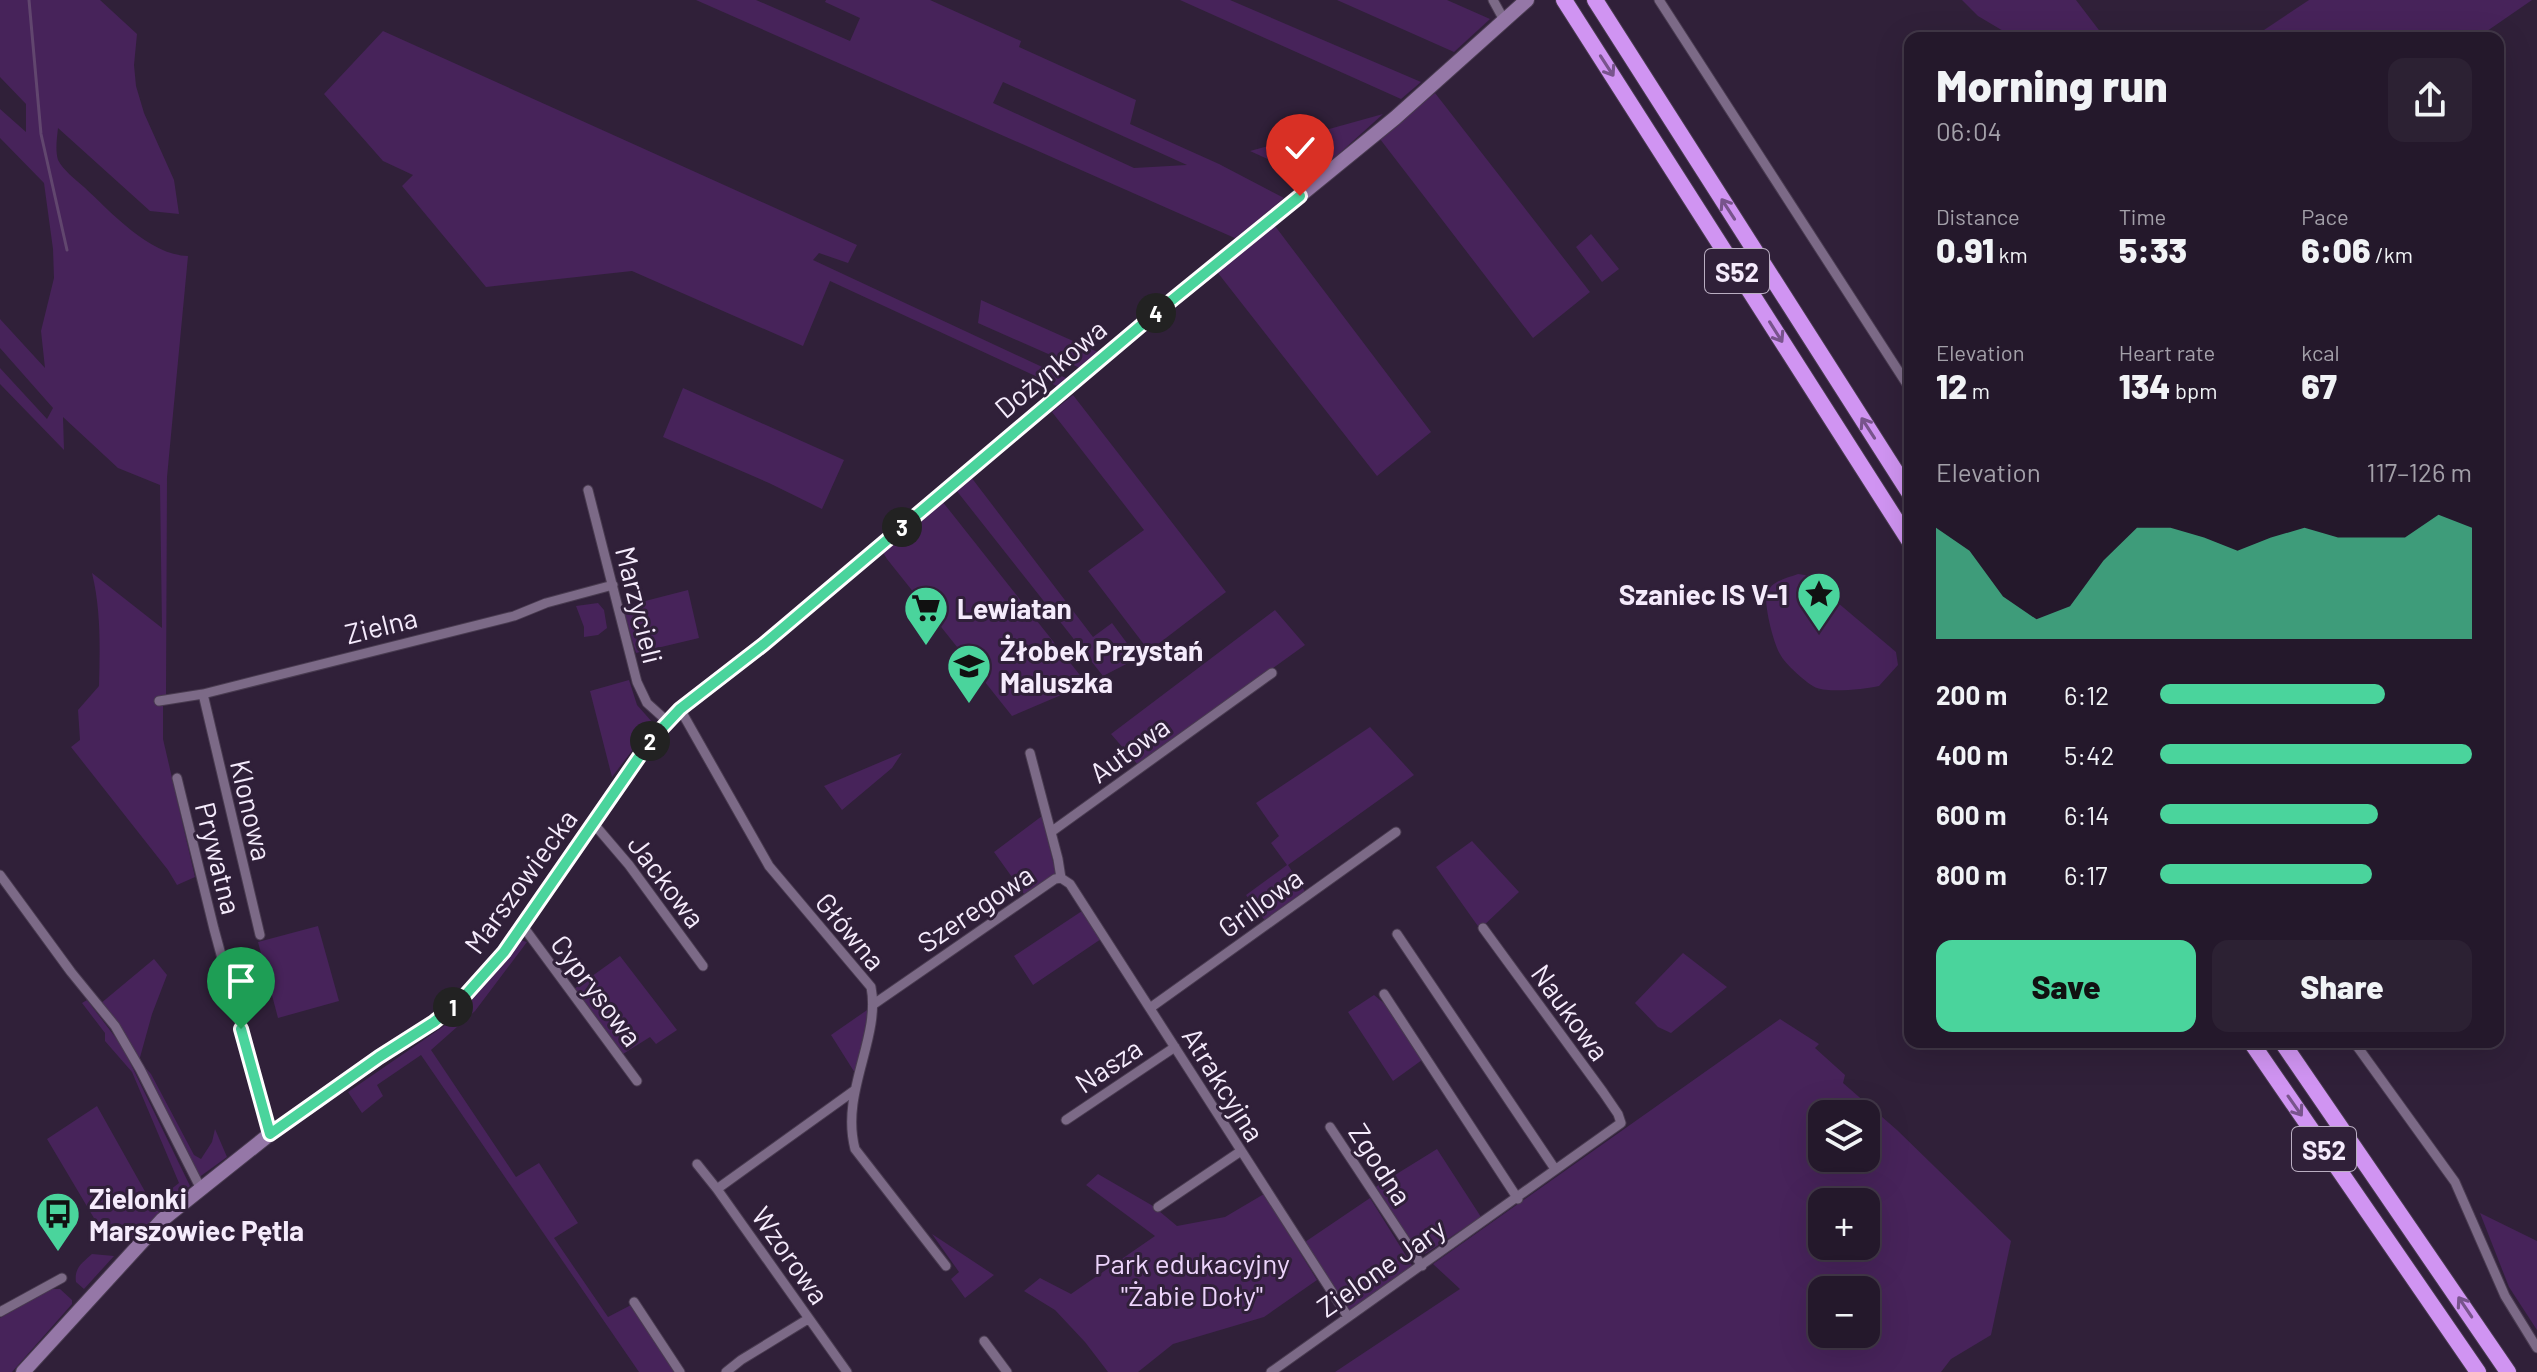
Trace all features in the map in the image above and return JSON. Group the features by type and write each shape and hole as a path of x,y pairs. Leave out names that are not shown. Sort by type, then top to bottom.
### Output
{"highway":[{"name":"S52","path":"1564,0 1904,533"},
{"name":"S52","path":"1595,0 1904,485"},
{"name":"S52","path":"2255,1048 2478,1372"},
{"name":"S52","path":"2286,1048 2508,1372"}],"street":[{"path":"1493,0 1504,20"},
{"name":"Dożynkowa","path":"714,682 764,644 1145,322 1395,118 1527,0"},
{"path":"1659,0 1904,380"},
{"name":"Marzycieli","path":"588,490 637,682 647,703 667,721"},
{"name":"Zielna","path":"159,701 203,694 514,616 546,603 613,585"},
{"name":"Autowa","path":"1051,832 1272,673"},
{"name":"Marszowiecka","path":"23,1372 162,1220 270,1134 434,1022 461,1000 504,952 617,787 667,721 714,682"},
{"name":"Klonowa","path":"203,694 260,935"},
{"name":"Główna","path":"680,709 769,866 871,987 874,1004 850,1126 855,1149 946,1266"},
{"path":"1030,753 1061,878"},
{"name":"Prywatna","path":"177,778 270,1134"},
{"name":"Jackowa","path":"594,824 629,865 703,966"},
{"name":"Grillowa","path":"1150,1008 1396,832"},
{"path":"0,875 115,1026 201,1189"},
{"name":"Szeregowa","path":"874,1004 1061,878"},
{"name":"Atrakcyjna","path":"1061,878 1070,884 1348,1317"},
{"name":"Cyprysowa","path":"522,925 637,1081"},
{"name":"Naukowa","path":"1483,928 1603,1092 1621,1123"},
{"path":"1397,934 1555,1169"},
{"path":"1384,994 1518,1199"},
{"name":"Nasza","path":"1066,1120 1175,1047"},
{"path":"2358,1048 2455,1182 2505,1296 2537,1348"},
{"path":"717,1189 855,1090"},
{"name":"Zielone Jary","path":"1271,1372 1621,1123"},
{"name":"Zgodna","path":"1330,1127 1422,1266"},
{"path":"1158,1207 1241,1151"},
{"name":"Wzorowa","path":"697,1164 847,1372"},
{"path":"0,1312 62,1278"},
{"path":"634,1302 680,1372"},
{"path":"726,1372 808,1319"},
{"path":"984,1341 1007,1372"}],"green space":[{"path":"0,0 100,0 137,34 134,65 136,86 144,113 174,180 179,214 150,211 58,128 58,160 70,175 118,220 145,240 173,254 188,256 167,477 163,739 195,877 177,885 71,747 80,740 78,710 99,686 100,643 92,573 162,628 160,485 118,468 63,417 64,450 0,384 0,368 47,419 53,408 0,348 0,319 45,368 41,331 54,278 44,183 0,138 0,109 26,132 26,104 0,77"},
{"path":"696,0 756,0 850,41 860,18 826,0 930,0 1021,41 1019,47 1136,100 1130,124 1219,164 1284,198 1237,239","holes":["1003,82 1187,165 1134,168 993,103"]},
{"path":"1180,0 1230,0 1421,82 1401,99"},
{"path":"1337,0 1447,0 1490,19 1454,52"},
{"path":"1962,0 2076,0 2100,32 2005,32 1978,16"},
{"path":"2309,0 2532,0 2486,32 2261,32"},
{"path":"383,31 857,245 848,263 819,253 813,260 1068,379 1059,387 830,281 803,346 632,271 486,287 402,186 413,175 383,161 324,94"},
{"path":"1435,93 1590,292 1533,338 1380,139"},
{"path":"1383,114 1311,179 1250,151"},
{"path":"1275,226 1431,432 1377,476 1218,273"},
{"path":"1591,234 1619,269 1602,282 1576,247"},
{"path":"981,300 1100,353 1080,368 978,323"},
{"path":"683,388 844,460 822,509 663,437"},
{"path":"1073,395 1226,592 1149,651 1088,571 1144,530 1052,412"},
{"path":"971,477 1093,637 1112,623 1138,658 1103,676 956,490"},
{"path":"942,501 1087,684 1012,716 887,559 882,551"},
{"path":"1798,574 1805,575 1896,652 1898,665 1879,686 1839,690 1817,688 1782,658 1770,624 1766,598 1769,589 1776,583"},
{"path":"688,590 699,638 636,653 622,607"},
{"path":"598,603 604,610 607,628 598,635 584,637 584,627 576,606"},
{"path":"1275,610 1305,645 1138,765 1111,734"},
{"path":"629,680 637,705 653,723 612,777 590,691"},
{"path":"1370,727 1414,775 1288,865 1306,893 1266,922 1246,895 1287,865 1271,843 1279,836 1256,803"},
{"path":"902,753 892,768 842,810 824,786"},
{"path":"1042,816 1056,874 1024,894 994,852"},
{"path":"1472,841 1519,892 1480,929 1436,867"},
{"path":"1082,911 1101,939 1033,985 1014,956"},
{"path":"318,926 339,1001 278,1018 258,942"},
{"path":"520,940 527,942 475,1011 431,1050 516,1177 539,1163 578,1223 554,1238 608,1317 631,1305 674,1372 639,1372 421,1055 377,1085 383,1096 362,1113 348,1092 444,1026 469,1004"},
{"path":"1683,953 1727,987 1671,1033 1658,1027 1635,1003"},
{"path":"620,956 677,1030 656,1044 650,1037 623,1054 574,989"},
{"path":"154,959 167,975 139,1061 151,1074 194,1155 201,1159 212,1142 215,1129 227,1157 198,1178 100,1004"},
{"path":"1374,995 1386,1005 1422,1060 1393,1081 1348,1012"},
{"path":"87,1000 122,1046 190,1186 127,1244 107,1240 47,1139 97,1106 152,1204 179,1183 132,1072 105,1041 105,1033 82,1003"},
{"path":"870,1008 855,1073 831,1035"},
{"path":"1780,1019 1819,1044 1815,1048 1845,1075 1843,1083 1863,1100 1808,1100 1808,1172 1880,1172 1880,1115 2011,1241 1991,1335 1951,1359 1941,1372 1335,1372 1460,1289 1433,1264"},
{"path":"1437,1149 1481,1217 1425,1254 1416,1249 1374,1188"},
{"name":"Park edukacyjny \"Żabie Doły\"","path":"1098,1174 1153,1206 1177,1226 1225,1217 1264,1194 1317,1280 1264,1317 1173,1344 1138,1372 1108,1372 1055,1310 1024,1291 1040,1278 1071,1294 1155,1236 1086,1185"},
{"path":"1370,1198 1413,1267 1349,1311 1305,1242"},
{"path":"2480,1213 2537,1241 2537,1330 2509,1287"},
{"path":"932,1234 994,1275 965,1298 951,1279 959,1272"},
{"path":"92,1254 114,1256 84,1289 76,1282 76,1273"},
{"path":"50,1289 60,1289 72,1300 72,1304 12,1372 0,1372 0,1318"}],"waterway":[{"path":"29,0 41,134 67,250"}],"place":[{"name":"Szaniec IS V-1","path":"1819,633"},
{"name":"Lewiatan","path":"926,647"},
{"name":"Żłobek Przystań Maluszka","path":"969,705"},
{"name":"Zielonki Marszowiec Pętla","path":"58,1253"}],"route":[{"path":"241,1029 270,1134 434,1022 461,1000 504,952 617,787 667,721 764,644 1145,322 1300,196"}]}
